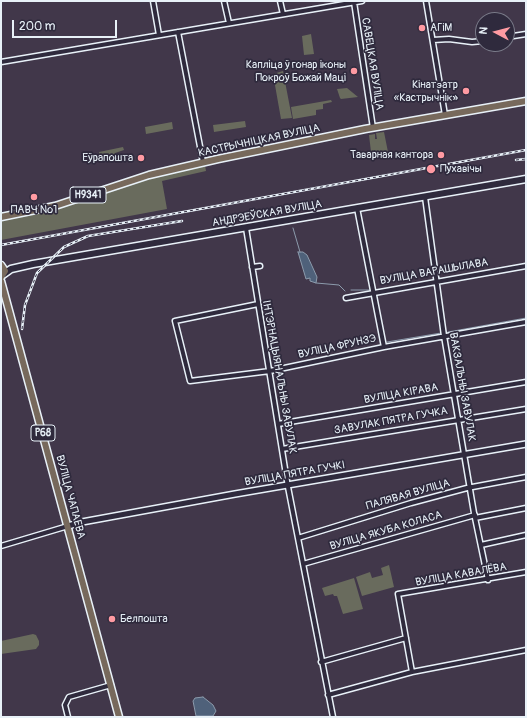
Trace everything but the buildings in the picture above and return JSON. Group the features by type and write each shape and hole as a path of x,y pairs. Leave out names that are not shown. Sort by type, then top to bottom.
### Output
{"main road":[{"name":"КАСТРЫЧНІЦКАЯ ВУЛІЦА","path":"1,218 56,206 149,175 203,162 373,128 526,101"},
{"name":"АНДРЭЕЎСКАЯ ВУЛІЦА","path":"2,278 11,269 526,179"},
{"path":"2,266 11,269"},
{"name":"Р68","path":"2,266 2,278"},
{"name":"ВУЛІЦА ЧАПАЕВА","path":"2,278 119,717"}],"street":[{"path":"153,1 159,35"},
{"path":"224,1 229,23"},
{"path":"280,1 282,14"},
{"path":"1,62 362,1"},
{"path":"426,1 445,115"},
{"name":"САВЕЦКАЯ ВУЛІЦА","path":"354,2 373,128"},
{"path":"178,32 203,162"},
{"path":"515,36 526,34"},
{"path":"433,40 449,39 475,42"},
{"name":"ВАКЗАЛЬНЫ ЗАВУЛАК","path":"425,196 444,336 470,489 488,580"},
{"path":"357,208 384,346"},
{"name":"ІНТЭРНАЦЫЯНАЛЬНЫ ЗАВУЛАК","path":"246,228 288,485 321,662 333,717"},
{"path":"252,266 260,266"},
{"name":"ВУЛІЦА ВАРАШЫЛАВА","path":"346,298 526,266"},
{"name":"ВУЛІЦА ФРУНЗЭ","path":"258,304 175,321 190,381 270,371 384,346 526,322"},
{"name":"ВУЛІЦА КІРАВА","path":"278,424 526,382"},
{"name":"ЗАВУЛАК ПЯТРА ГУЧКА","path":"282,449 526,409"},
{"name":"ВУЛІЦА ПЯТРА ГУЧКІ","path":"68,526 82,522 288,485 526,444"},
{"name":"ПАЛЯВАЯ ВУЛІЦА","path":"298,538 411,503 526,478"},
{"name":"ВУЛІЦА ЯКУБА КОЛАСА","path":"303,564 475,516 526,508"},
{"path":"1,546 68,526"},
{"path":"481,545 526,535"},
{"name":"ВУЛІЦА КАВАЛЁВА","path":"406,638 398,594 488,580 526,572"},
{"path":"321,662 406,638 412,672"},
{"path":"328,695 412,672 526,650"},
{"path":"68,717 65,705 69,697 111,686"}],"green space":[{"path":"311,34 314,54 304,55 302,36"},
{"path":"283,71 292,118 281,119 273,74"},
{"path":"347,88 358,97 341,99 337,89"},
{"path":"331,100 332,102 323,104 323,109 316,110 316,115 293,119 291,107"},
{"path":"245,121 246,127 214,132 213,125"},
{"path":"172,122 173,129 146,134 145,127"},
{"path":"384,132 388,152 374,154 371,152 369,135 375,134 375,139 377,139 376,133"},
{"path":"123,147 124,150 115,153 115,157 100,160 99,152"},
{"path":"205,165 206,171 162,181 167,209 1,240 1,221 65,206 150,177"},
{"path":"389,565 394,587 362,596 356,577 370,572 372,578 383,575 381,568"},
{"path":"354,578 363,609 343,614 337,596 334,596 333,594 325,596 322,588"},
{"path":"33,634 36,635 39,641 39,645 36,649 1,654 1,641"}],"water":[{"path":"298,252 303,252 307,255 317,277 316,283 310,281 310,278 306,279"},
{"path":"203,697 213,705 216,711 213,716 196,716 193,701 195,698"}],"waterway":[{"path":"293,228 300,252"},
{"path":"316,283 339,285 345,291"},
{"path":"351,290 370,290"},
{"path":"448,332 526,318"},
{"path":"387,342 441,333"}],"railway":[{"path":"1,245 526,150"},
{"path":"516,160 526,159"},
{"path":"22,329 25,305 37,273 64,247 88,236 182,221"}],"place":[{"name":"АГіМ","path":"422,28"},
{"name":"Капліца ў гонар іконы Покроў Божай Маці","path":"354,71"},
{"name":"Кінатэатр «Кастрычнік»","path":"466,91"},
{"name":"Таварная кантора","path":"441,155"},
{"name":"Еўрапошта","path":"141,158"},
{"name":"Пухавічы","path":"431,169"},
{"name":"ПАВЧ №1","path":"34,197"},
{"name":"Белпошта","path":"112,619"}]}
